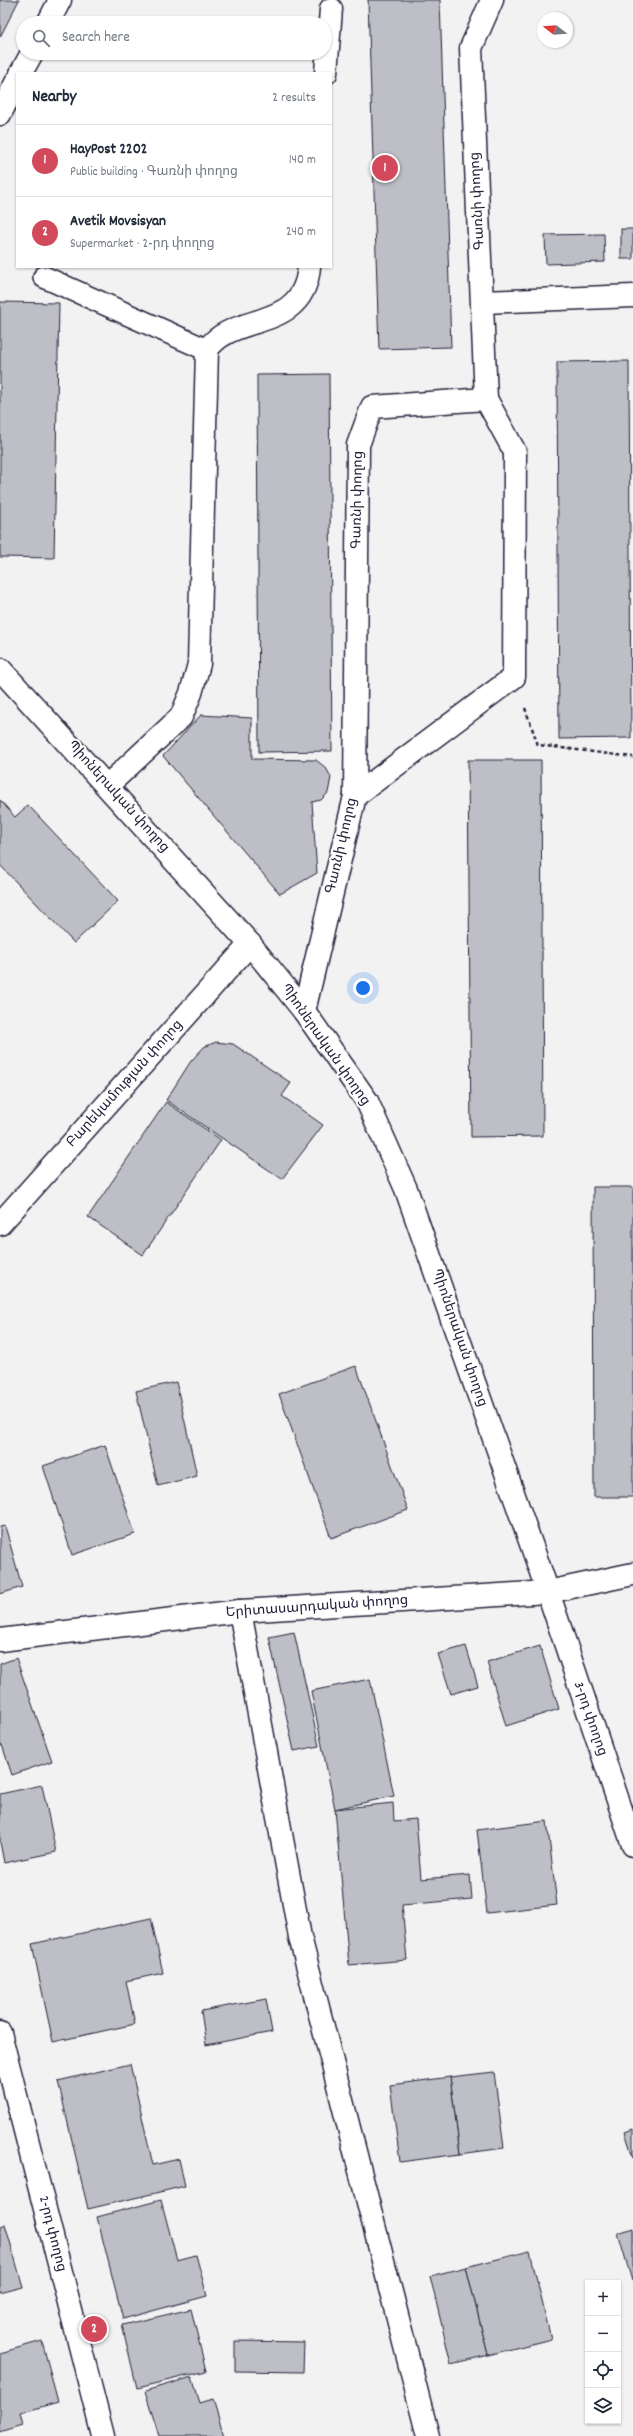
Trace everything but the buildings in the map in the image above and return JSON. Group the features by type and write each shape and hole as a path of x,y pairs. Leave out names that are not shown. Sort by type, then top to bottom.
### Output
{"street":[{"path":"52,16 60,0"},
{"name":"Գառնի փողոց","path":"304,1011 355,796 358,445 372,407 486,399 471,48 492,0"},
{"path":"330,16 331,9"},
{"path":"22,72 28,60"},
{"path":"326,72 327,60"},
{"path":"0,114 16,84"},
{"path":"108,785 181,717 191,693 199,664 207,350 213,342 230,332 285,311 300,297 309,268"},
{"path":"483,302 633,296"},
{"path":"355,796 514,677 515,452 486,399"},
{"name":"Պիոներական փողոց","path":"0,669 108,785 250,944 304,1011 367,1100 406,1189 548,1592"},
{"name":"Բարեկամության փողոց","path":"0,1224 250,944"},
{"name":"Երիտասարդական փողոց","path":"0,1640 240,1611 548,1592 633,1574"},
{"name":"3-րդ փողոց","path":"548,1592 633,1845"},
{"path":"240,1611 300,1937 428,2436"},
{"name":"2-րդ փողոց","path":"0,2033 103,2436"}],"lane":[{"path":"44,276 207,350"}],"path":[{"path":"514,677 538,745 633,757"}],"place":[{"name":"HayPost 2202","path":"385,168"},
{"name":"Avetik Movsisyan","path":"94,2329"}]}
